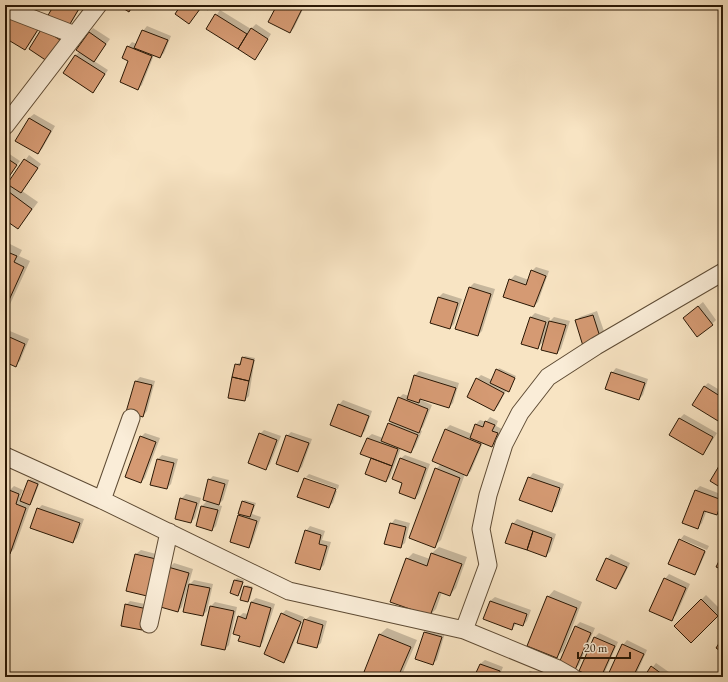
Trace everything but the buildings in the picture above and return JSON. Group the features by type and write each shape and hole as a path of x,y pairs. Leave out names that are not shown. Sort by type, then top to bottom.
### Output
{"street":[{"path":"5,126 98,5"},
{"path":"5,8 75,35"},
{"path":"464,630 488,565 481,529 488,496 504,444 520,412 548,377 596,346 723,272"},
{"path":"102,500 131,418"},
{"path":"5,456 102,500 289,591 464,630 554,672 572,677"},
{"path":"149,624 169,532"}]}
